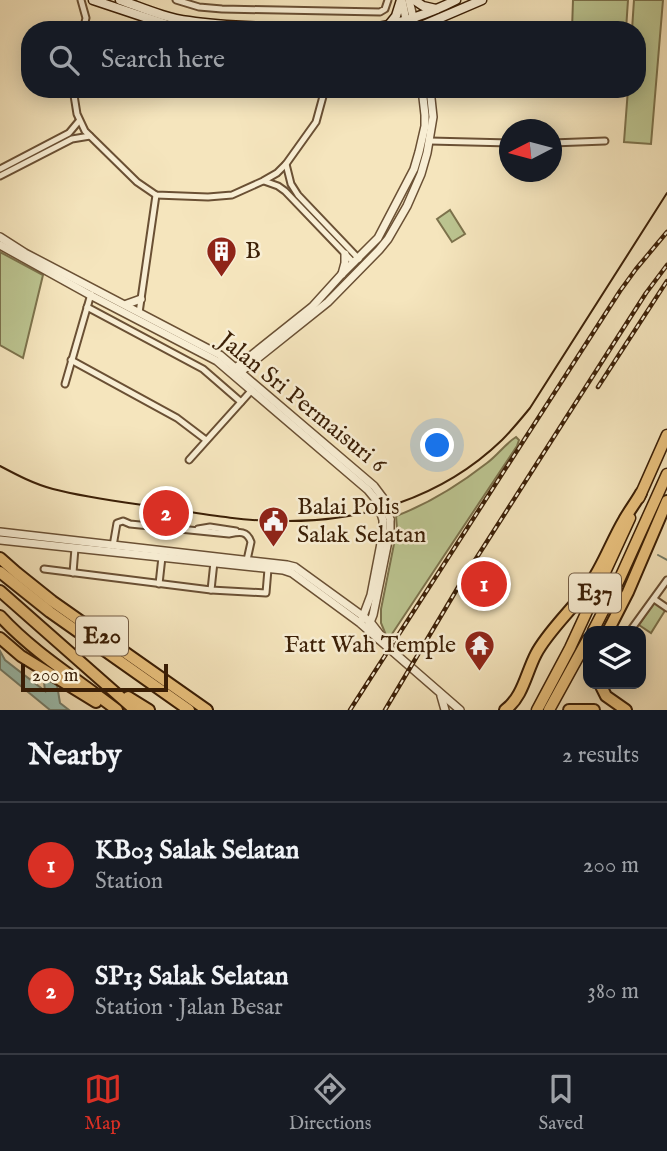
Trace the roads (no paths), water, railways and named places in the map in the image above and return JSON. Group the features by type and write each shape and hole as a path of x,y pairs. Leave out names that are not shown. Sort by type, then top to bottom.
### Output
{"highway":[{"name":"E37","path":"548,710 551,693 570,648 667,435"},
{"name":"E37","path":"596,626 667,474"},
{"path":"505,710 518,697 544,641 589,586 624,519 641,493"},
{"path":"611,626 628,593 667,501"},
{"name":"E20","path":"0,558 52,601 207,710"},
{"name":"E20","path":"0,572 40,605 189,710"},
{"path":"0,591 135,710"},
{"path":"0,616 34,650"},
{"path":"0,629 88,687 117,710"},
{"path":"34,650 38,640 51,636"},
{"path":"0,638 22,656 106,710"},
{"name":"E37","path":"537,710 583,646"},
{"path":"102,681 149,710"},
{"path":"602,689 606,696 626,710"},
{"path":"569,710 594,710"}],"main road":[{"path":"93,0 156,21"},
{"path":"121,0 175,19 193,21"},
{"path":"392,21 402,0"},
{"path":"412,0 437,14"},
{"path":"433,21 437,14 457,0"},
{"path":"422,21 482,0"},
{"path":"226,21 237,16 256,21"}],"street":[{"path":"81,0 85,21"},
{"path":"176,0 199,7 222,9 237,16 380,12 385,9 388,0"},
{"path":"232,0 237,16"},
{"path":"402,0 410,21"},
{"path":"412,0 412,21"},
{"path":"220,21 222,9"},
{"path":"75,98 79,121 90,136 137,182 156,195 208,197 232,195 277,173 316,122 323,98"},
{"path":"235,372 312,307 378,238 414,169 425,126 428,98"},
{"path":"220,355 232,359 250,359 328,302 384,245 421,174 433,117 429,98"},
{"path":"0,169 69,132 79,121"},
{"path":"0,176 72,139 90,136"},
{"path":"430,141 499,143"},
{"path":"562,143 605,142"},
{"path":"286,164 291,184 298,195 348,253"},
{"path":"263,181 285,191 357,262"},
{"path":"138,316 156,195"},
{"path":"390,216 398,221"},
{"name":"Jalan Sri Permaisuri 6","path":"0,237 91,292 126,304 138,316 235,372"},
{"name":"Jalan Sri Permaisuri 6","path":"0,245 220,355 235,372 380,499 387,519 374,596 365,623"},
{"path":"348,253 366,251"},
{"path":"341,275 348,253"},
{"path":"357,262 368,261"},
{"path":"355,274 357,262"},
{"path":"65,384 91,292"},
{"path":"126,304 141,299"},
{"path":"87,307 203,369 241,402"},
{"path":"189,460 253,388 250,359"},
{"path":"71,360 177,418 206,440"},
{"path":"113,546 117,523 123,520 130,524 229,534 239,531 247,535 251,542 247,560"},
{"path":"0,533 75,548 283,570 292,573 379,633 387,645"},
{"path":"0,540 113,546 295,567 345,603 379,640 460,710"},
{"path":"73,573 75,548"},
{"path":"159,584 162,557"},
{"path":"211,590 214,562"},
{"path":"44,569 211,590 266,593 268,569"},
{"path":"634,626 667,580"},
{"path":"345,603 361,605 374,596 379,633"},
{"path":"654,599 667,608"},
{"path":"439,692 445,710"}],"waterway":[{"path":"658,555 667,560"}],"tram line":[{"path":"0,466 39,485 79,495 264,521 310,520 370,512 427,492 479,460 502,440 530,408 667,193"}],"railway":[{"path":"350,710 620,291 667,232"},
{"path":"385,710 463,579 646,293 667,265"},
{"path":"598,387 667,281"}],"place":[{"name":"B","path":"222,278"},
{"name":"SP13 Salak Selatan","path":"166,513"},
{"name":"Balai Polis Salak Selatan","path":"274,548"},
{"name":"KB03 Salak Selatan","path":"484,584"},
{"name":"Fatt Wah Temple","path":"479,672"}]}
